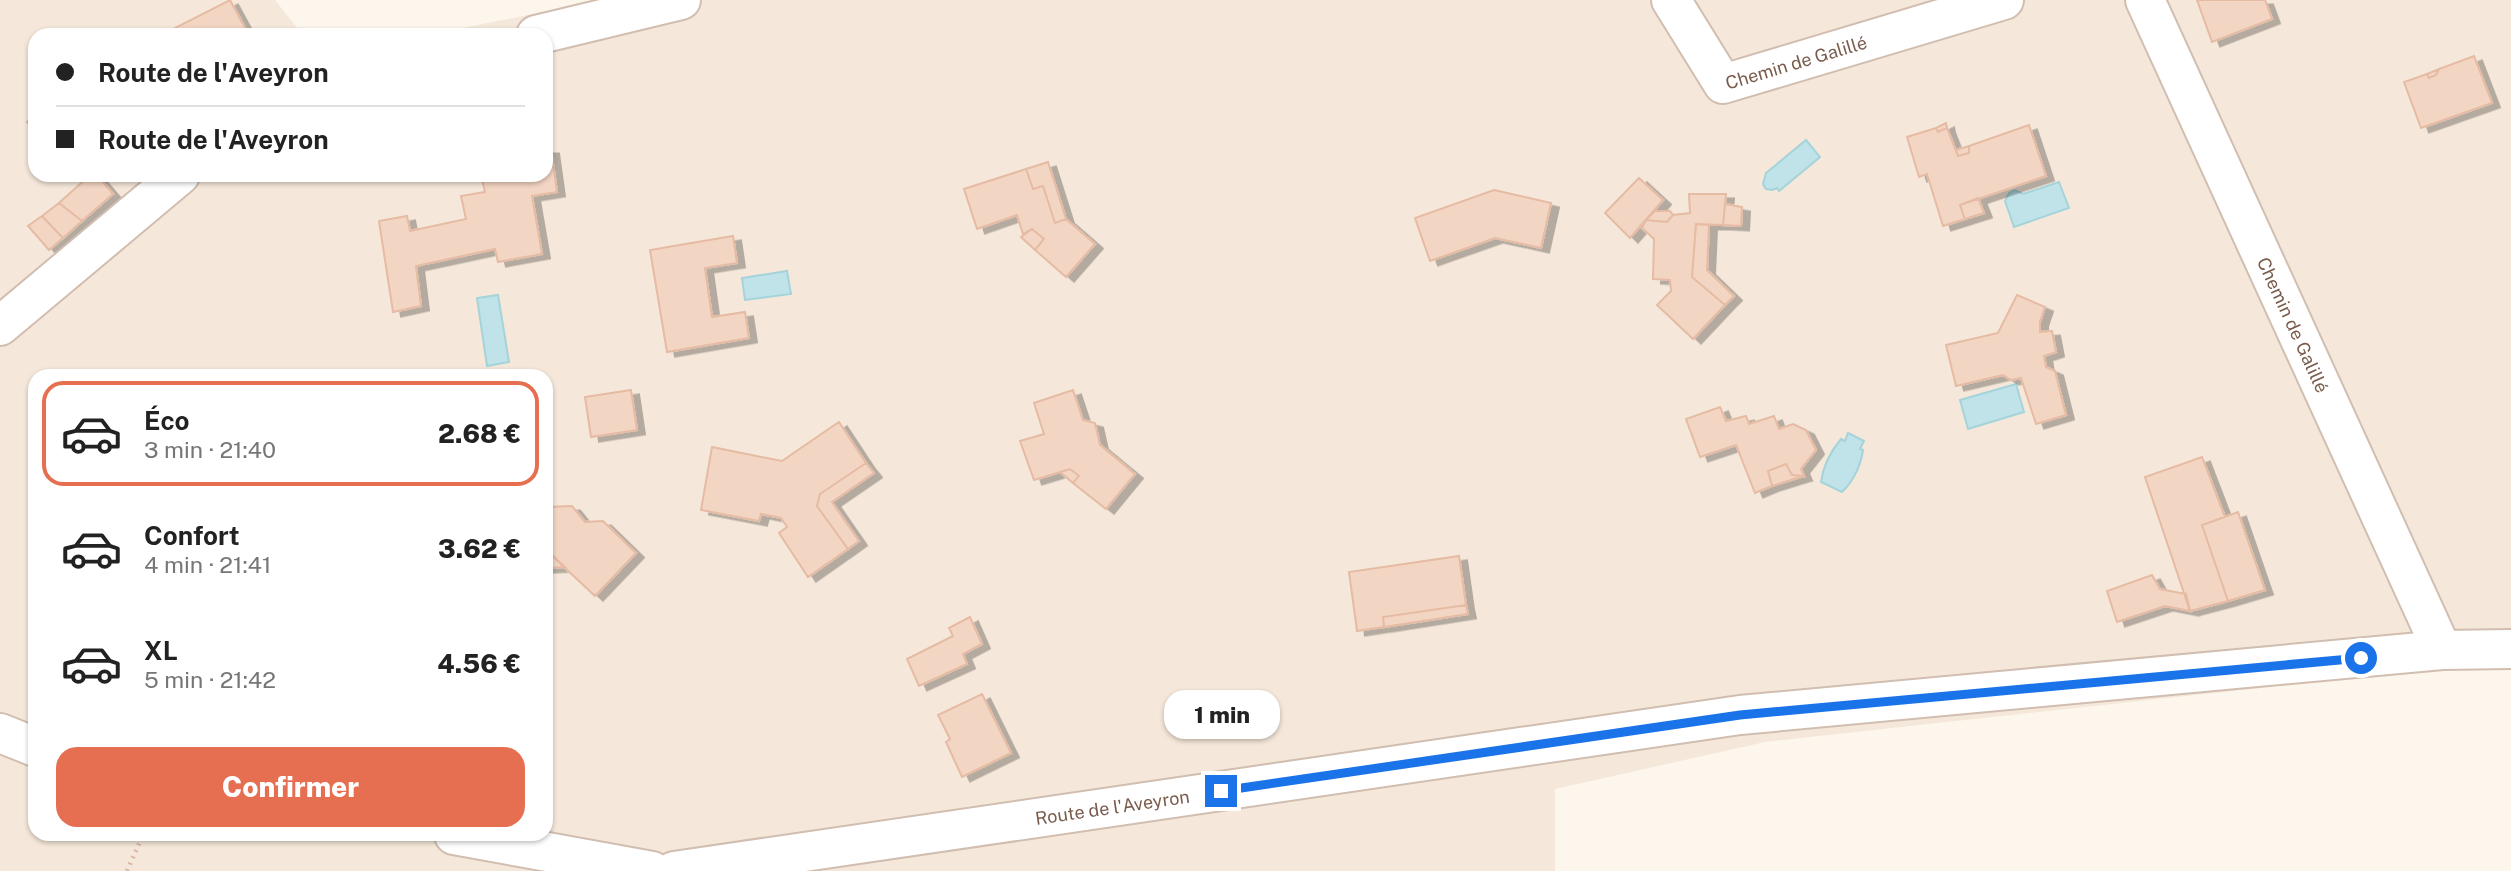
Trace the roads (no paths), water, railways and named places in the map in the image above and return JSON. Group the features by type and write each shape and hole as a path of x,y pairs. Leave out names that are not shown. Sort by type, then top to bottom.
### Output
{"street":[{"path":"553,31 681,0"},
{"name":"Chemin de Galillé","path":"1671,0 1723,83 2004,0"},
{"name":"Chemin de Galillé","path":"2145,0 2442,650"},
{"path":"0,326 172,182"},
{"name":"Route de l'Aveyron","path":"674,871 1740,715 2442,650 2511,649"},
{"path":"0,733 28,744"},
{"path":"487,841 652,871"}],"water":[{"path":"1806,140 1820,157 1779,191 1777,188 1766,189 1763,184 1766,173"},
{"path":"2059,182 2069,208 2014,227 2005,201 2009,193 2015,190 2023,194"},
{"path":"787,271 791,294 745,300 742,278"},
{"path":"498,295 509,362 487,366 477,298"},
{"path":"2016,384 2024,412 1968,429 1960,400"},
{"path":"1848,433 1864,441 1858,467 1842,492 1821,482 1831,454 1841,439 1845,441"}]}
